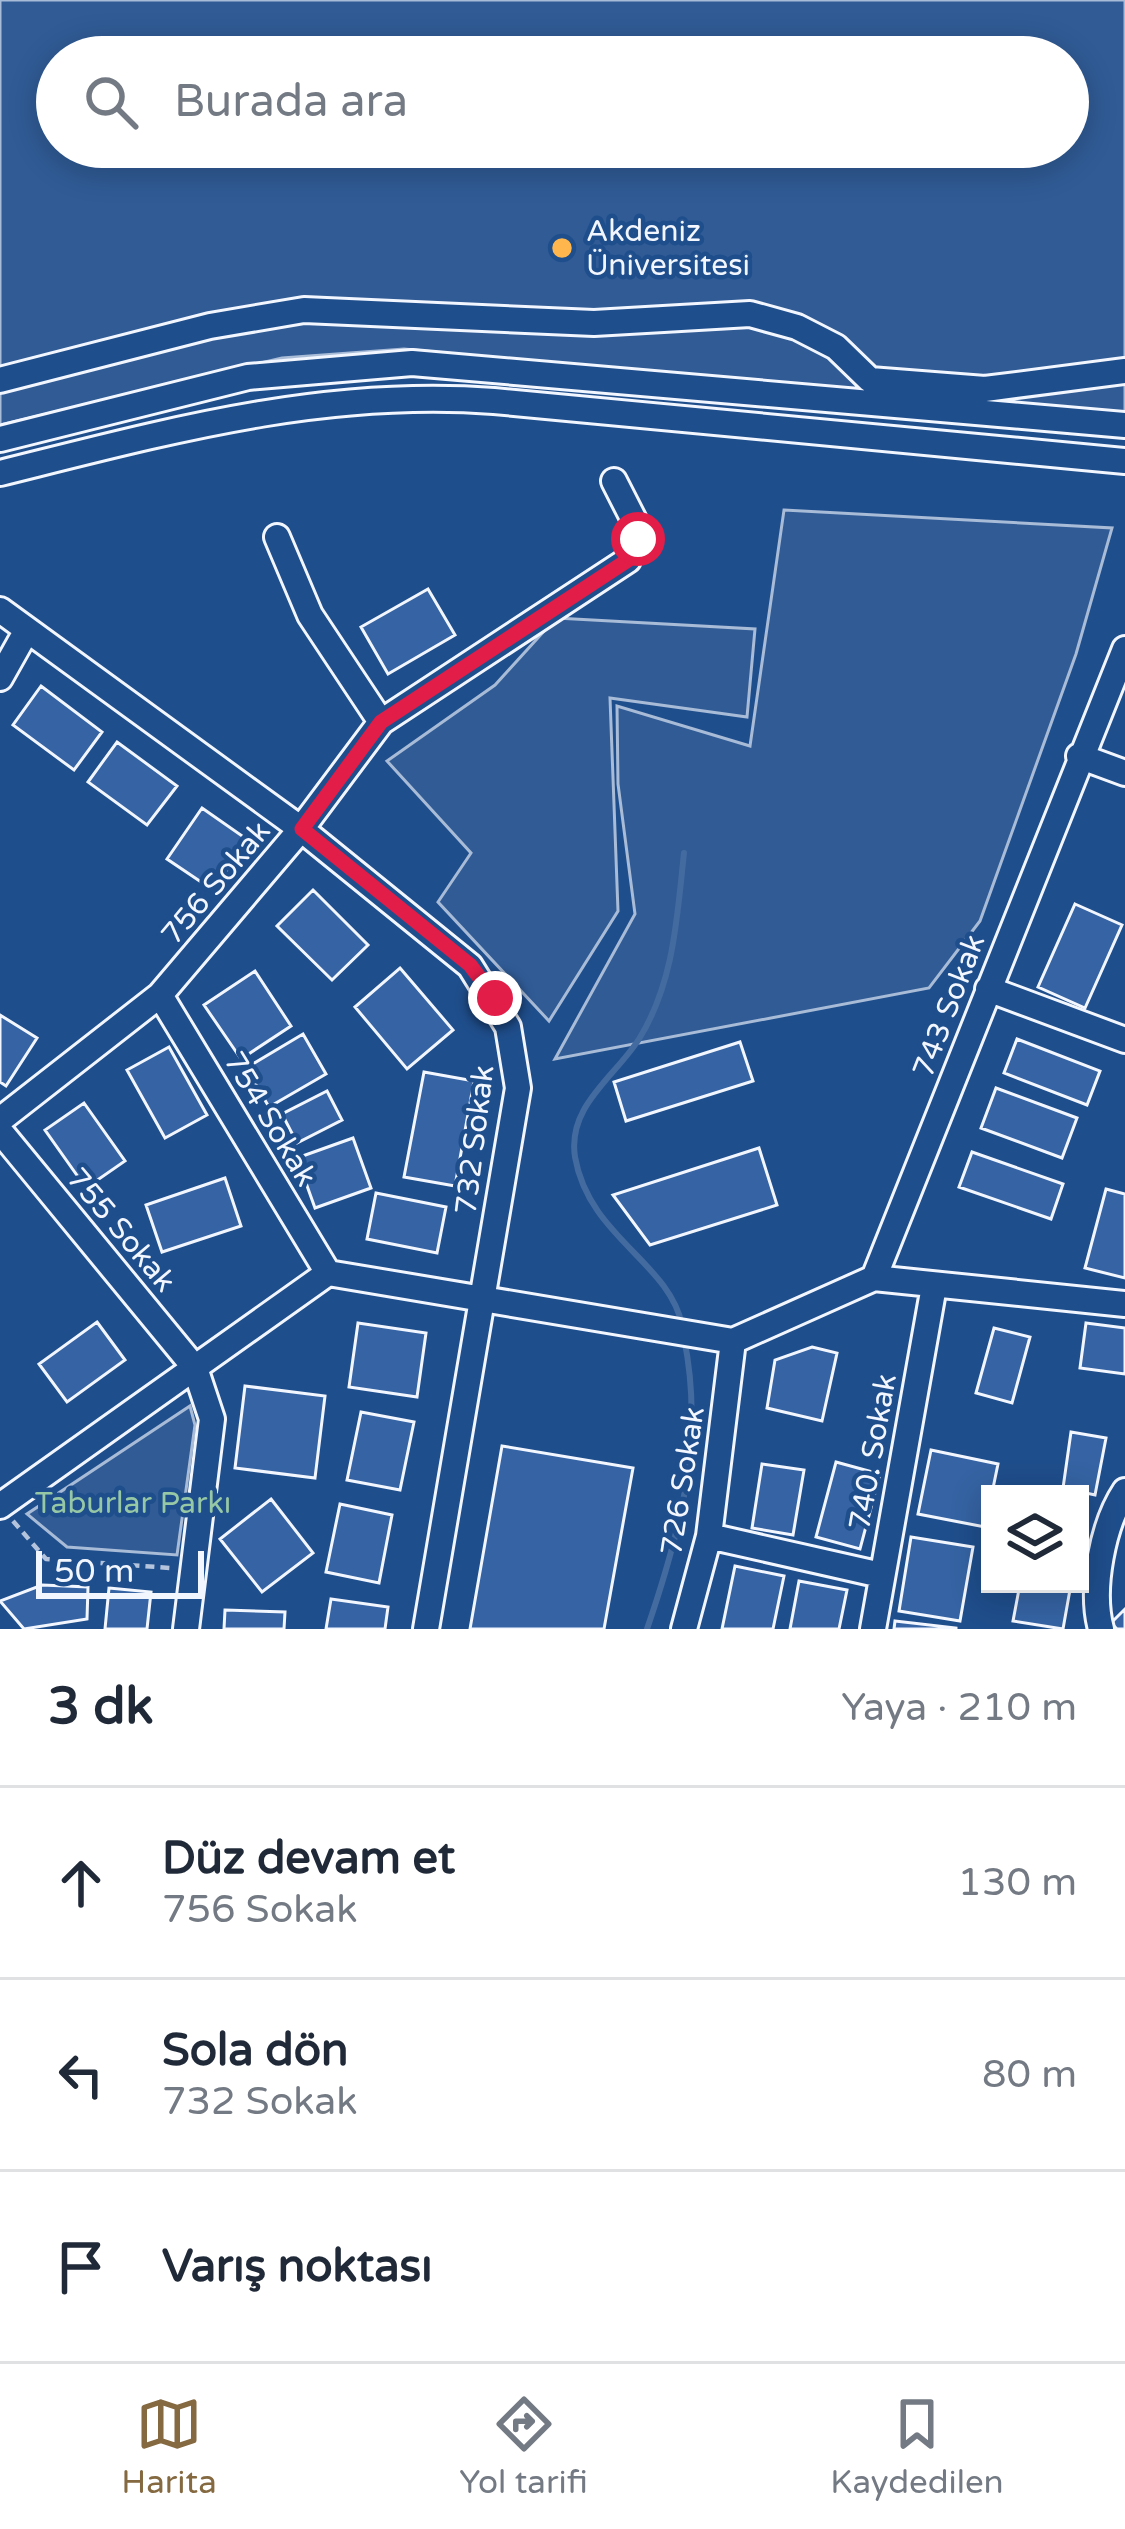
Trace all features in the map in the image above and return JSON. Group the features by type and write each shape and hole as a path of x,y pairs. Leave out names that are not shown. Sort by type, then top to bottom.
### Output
{"street":[{"path":"0,380 210,326 304,310 594,323 749,314 797,327 836,347 870,380 986,388 1125,371"},
{"path":"0,439 248,377 412,363 1125,425"},
{"path":"0,473 236,414 389,397 494,401 1125,461"},
{"name":"756 Sokak","path":"0,1120 160,995 302,829 381,722 628,560 638,528 614,481"},
{"path":"277,537 310,615 381,722"},
{"name":"732 Sokak","path":"0,610 302,829 470,965 508,1027 518,1088 426,1629"},
{"path":"0,678 27,630"},
{"name":"743 Sokak","path":"874,1278 1125,649"},
{"path":"1079,756 1125,773"},
{"path":"988,989 1125,1040"},
{"name":"754 Sokak","path":"160,995 328,1274"},
{"name":"755 Sokak","path":"0,1131 196,1368"},
{"path":"0,1506 328,1274 733,1341 874,1278 1125,1304"},
{"name":"740. Sokak","path":"874,1629 934,1286"},
{"name":"726 Sokak","path":"684,1629 709,1536 733,1341"},
{"path":"186,1629 212,1419 196,1368"},
{"path":"1101,1629 1096,1612 1110,1513 1125,1491"},
{"path":"709,1536 881,1575"}],"path":[{"path":"0,1506 46,1559 194,1570"}],"shaded area":[{"name":"Akdeniz Üniversitesi","path":"0,0 1125,0 1125,417 404,349 282,358 0,425"},
{"path":"784,510 1112,528 1076,654 980,921 929,988 555,1059 635,914 618,784 617,706 750,746"},
{"path":"556,618 755,629 747,717 610,698 618,911 549,1021 438,902 471,853 387,761 495,685"},
{"name":"Taburlar Parkı","path":"190,1406 195,1425 177,1555 67,1547 27,1514"}],"building":[{"path":"428,589 455,635 388,674 361,627"},
{"path":"41,686 102,732 74,770 13,725"},
{"path":"117,742 177,786 147,825 88,782"},
{"path":"202,808 248,840 213,890 167,859"},
{"path":"313,890 368,945 332,980 277,926"},
{"path":"1075,904 1122,925 1085,1008 1038,987"},
{"path":"400,968 453,1030 407,1069 355,1007"},
{"path":"255,971 291,1026 241,1059 204,1005"},
{"path":"0,1015 37,1038 6,1086 0,1082"},
{"path":"303,1034 326,1074 269,1107 246,1068"},
{"path":"1017,1039 1100,1071 1087,1105 1004,1073"},
{"path":"740,1042 753,1081 626,1121 614,1082"},
{"path":"169,1047 207,1115 165,1138 127,1070"},
{"path":"424,1072 474,1081 455,1186 404,1177"},
{"path":"996,1088 1077,1118 1062,1158 981,1128"},
{"path":"327,1091 342,1120 297,1143 282,1114"},
{"path":"84,1103 125,1161 86,1188 45,1130"},
{"path":"353,1138 371,1188 315,1208 297,1158"},
{"path":"759,1148 777,1205 650,1245 613,1195"},
{"path":"972,1152 1063,1184 1051,1219 959,1187"},
{"path":"225,1178 241,1226 162,1252 146,1205"},
{"path":"1106,1189 1125,1194 1125,1278 1085,1268"},
{"path":"376,1193 446,1207 437,1253 367,1239"},
{"path":"97,1322 125,1360 67,1402 39,1364"},
{"path":"358,1323 426,1333 417,1397 349,1387"},
{"path":"1086,1323 1125,1328 1125,1374 1080,1368"},
{"path":"994,1328 1030,1337 1012,1403 976,1393"},
{"path":"812,1347 837,1353 822,1421 767,1408 775,1360"},
{"path":"245,1386 325,1396 315,1478 235,1468"},
{"path":"361,1412 414,1422 400,1490 347,1480"},
{"path":"1071,1432 1106,1438 1095,1495 1089,1494 1089,1485 1063,1485"},
{"path":"502,1446 633,1468 604,1629 470,1629"},
{"path":"931,1450 998,1464 994,1485 981,1485 981,1526 918,1514"},
{"path":"836,1462 880,1474 860,1549 816,1537"},
{"path":"762,1464 804,1470 793,1535 752,1528"},
{"path":"271,1499 313,1553 262,1592 220,1539"},
{"path":"340,1504 392,1515 379,1583 326,1572"},
{"path":"911,1537 973,1547 960,1621 899,1611"},
{"path":"735,1566 784,1576 773,1629 722,1629"},
{"path":"799,1581 847,1590 839,1629 790,1629"},
{"path":"42,1585 88,1587 87,1619 24,1629 0,1601"},
{"path":"109,1588 151,1592 147,1629 105,1629"},
{"path":"1018,1593 1069,1593 1063,1629 1013,1621"},
{"path":"331,1599 388,1607 385,1629 326,1629"},
{"path":"1125,1609 1125,1629 1117,1629 1111,1623"},
{"path":"225,1610 285,1612 284,1629 224,1629"},
{"path":"895,1621 956,1628 956,1629 894,1629"}],"waterway":[{"path":"682,1325 662,1283 596,1208 583,1185 574,1139 585,1107 639,1039 660,995 672,949 684,853"},
{"path":"647,1629 686,1486 692,1413 684,1338"}],"place":[{"name":"Akdeniz Üniversitesi","path":"562,248"}],"route":[{"path":"495,998 470,965 302,829 381,722 628,560 638,539"}]}
